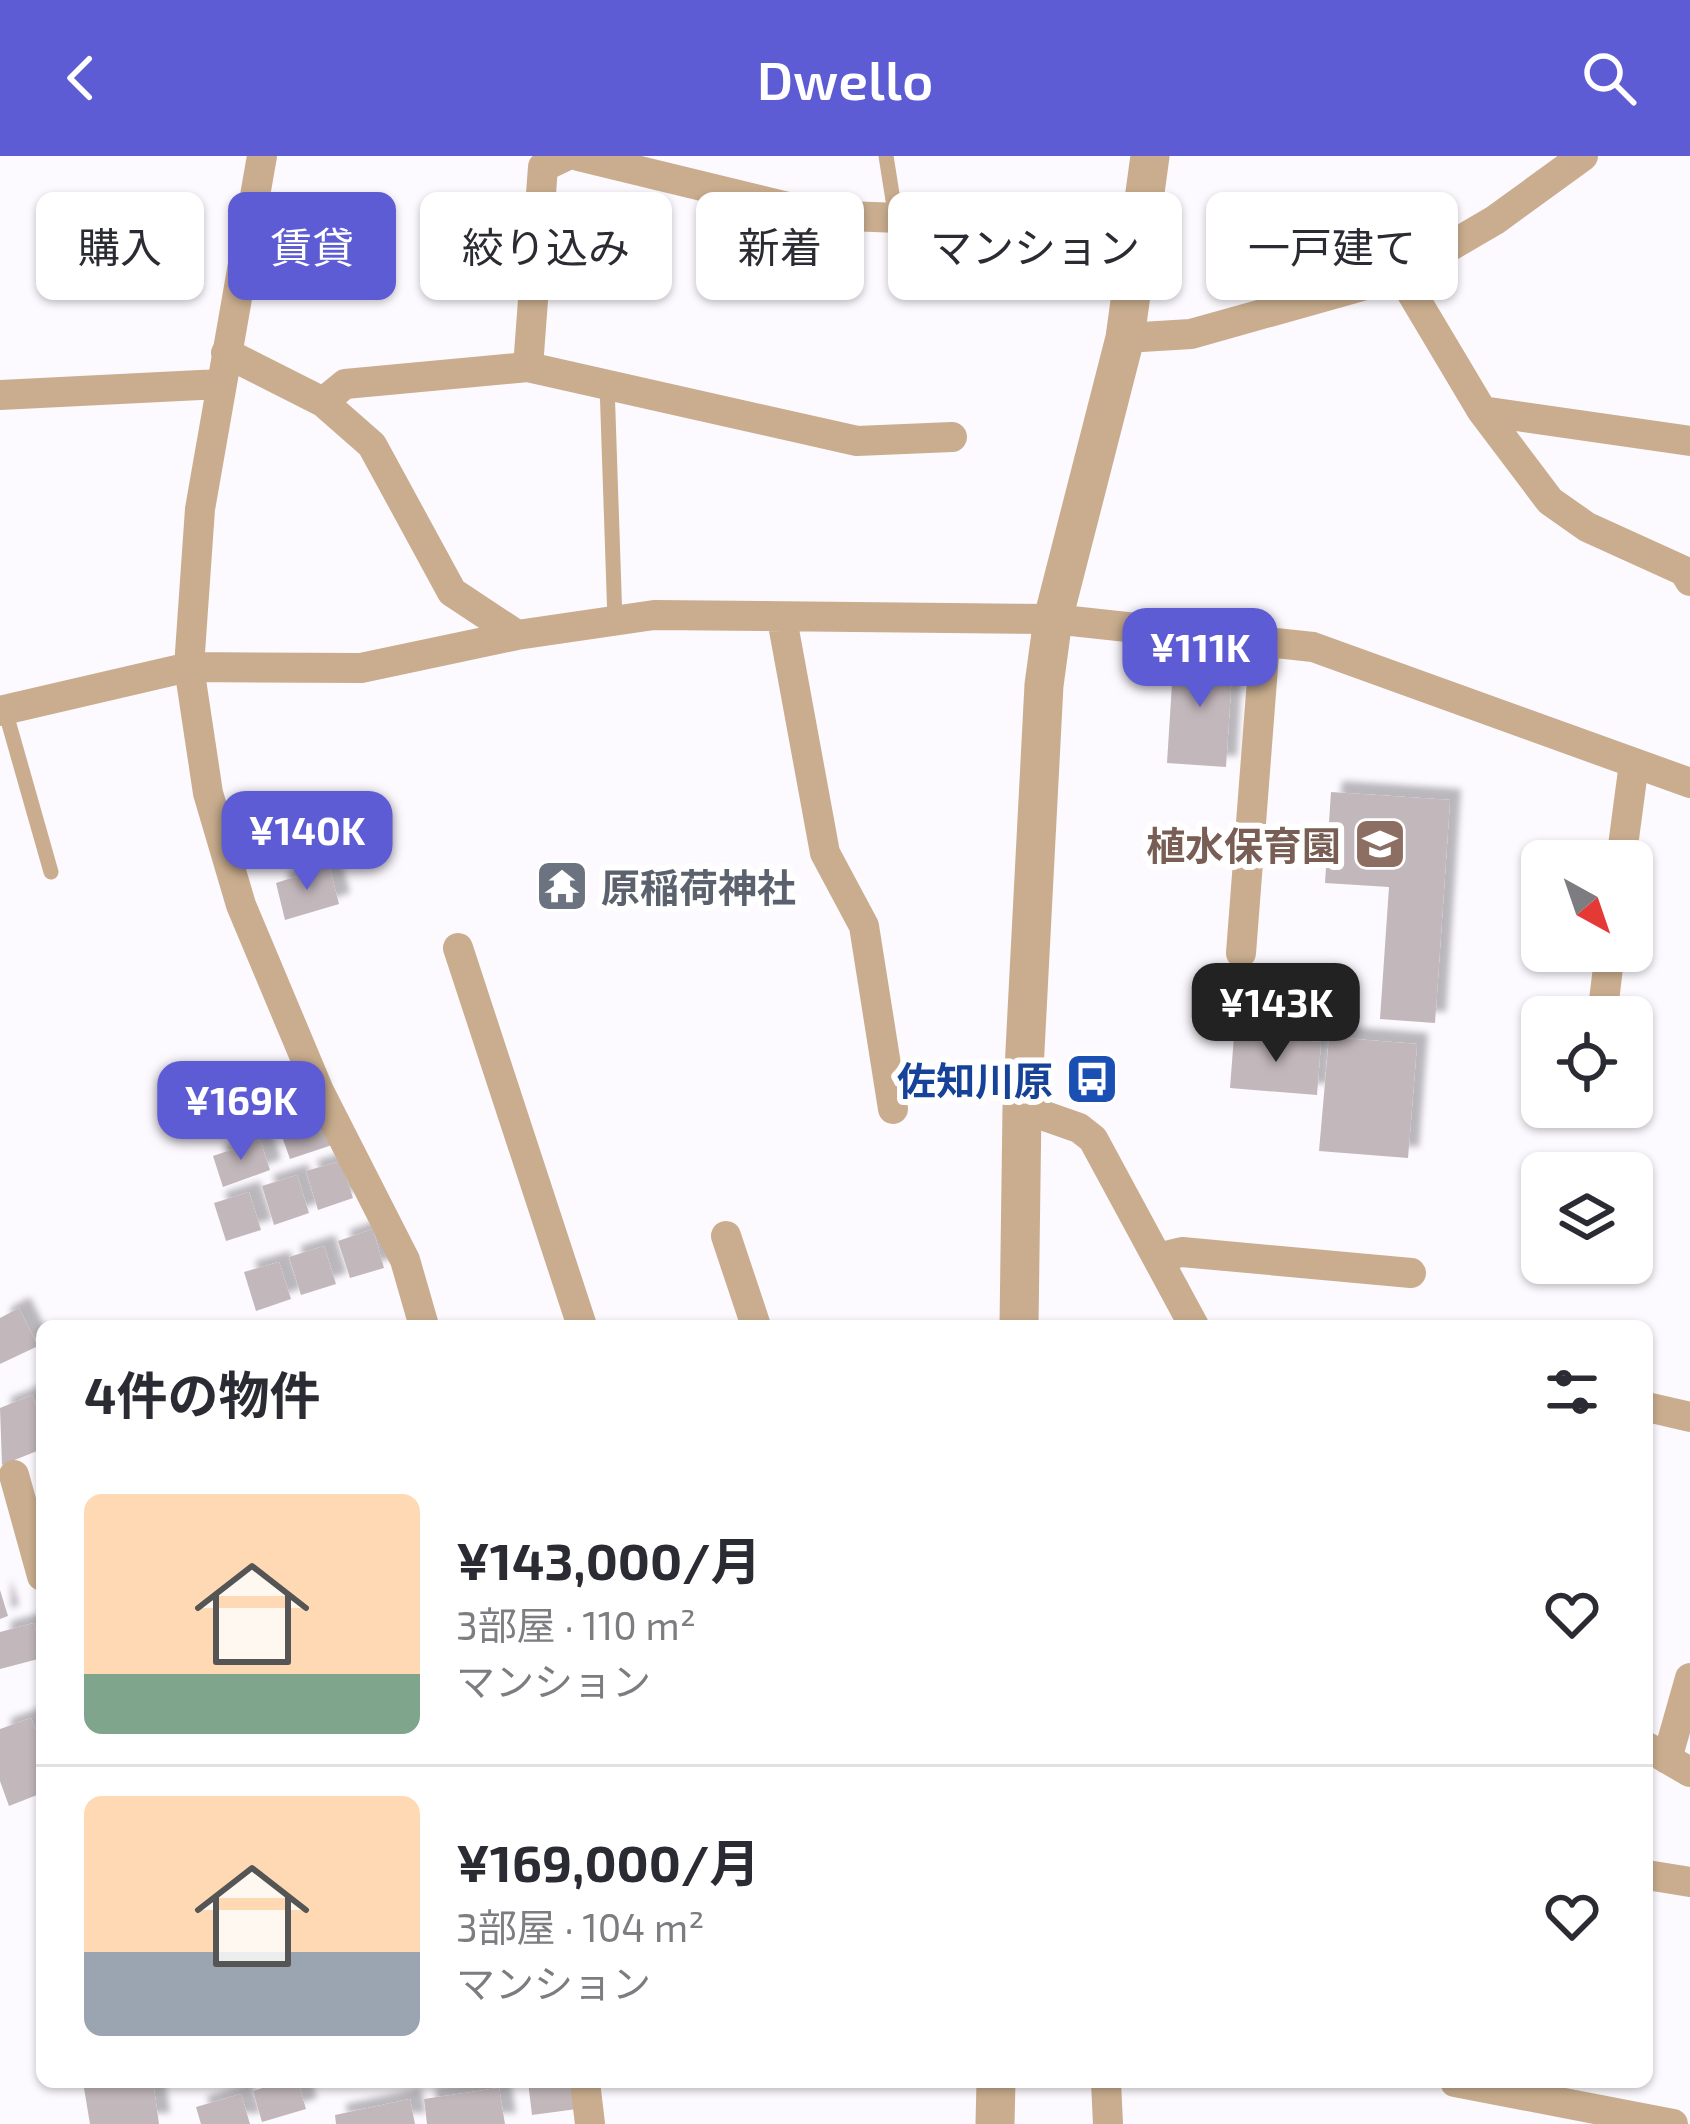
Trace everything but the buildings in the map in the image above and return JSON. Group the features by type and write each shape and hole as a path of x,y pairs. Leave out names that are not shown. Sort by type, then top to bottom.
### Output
{"street":[{"path":"262,156 200,509 189,667 208,793 241,905 319,1091 405,1260 422,1320"},
{"path":"528,368 543,167 566,156"},
{"path":"578,156 821,215 888,219"},
{"path":"1146,192 1150,156"},
{"path":"1458,242 1583,156"},
{"path":"1019,1320 1022,1108 1042,708 1053,619 1131,300"},
{"path":"1125,338 1191,334 1312,300"},
{"path":"1416,300 1482,411 1550,501 1587,527 1684,571 1690,580"},
{"path":"226,353 323,402 371,445 452,592 517,635"},
{"path":"323,402 345,384 528,368 856,441 952,436"},
{"path":"0,395 220,384"},
{"path":"1482,411 1690,441"},
{"path":"2,711 189,667 361,668 517,635 654,615 782,619 932,614 1053,619 1313,646 1690,783"},
{"path":"782,619 825,853 864,926 893,1108"},
{"path":"1240,953 1265,641"},
{"path":"1624,840 1634,763"},
{"path":"458,949 580,1320"},
{"path":"1022,1108 1079,1128 1094,1139 1191,1320"},
{"path":"726,1236 754,1320"},
{"path":"1161,1257 1182,1252 1411,1273"},
{"path":"1653,1409 1690,1418"},
{"path":"19,1474 36,1549"},
{"path":"1668,1759 1690,1678"},
{"path":"1653,1876 1690,1882"},
{"path":"587,2088 590,2124"},
{"path":"995,2124 996,2088"},
{"path":"1106,2088 1108,2124"},
{"path":"1522,2088 1588,2094 1673,2124"}],"lane":[{"path":"886,156 892,192"},
{"path":"607,384 615,621"},
{"path":"2,711 51,872"}],"place":[{"name":"植水保育園","path":"1380,844"},
{"name":"原稲荷神社","path":"562,886"},
{"name":"佐知川原","path":"1092,1079"}]}
